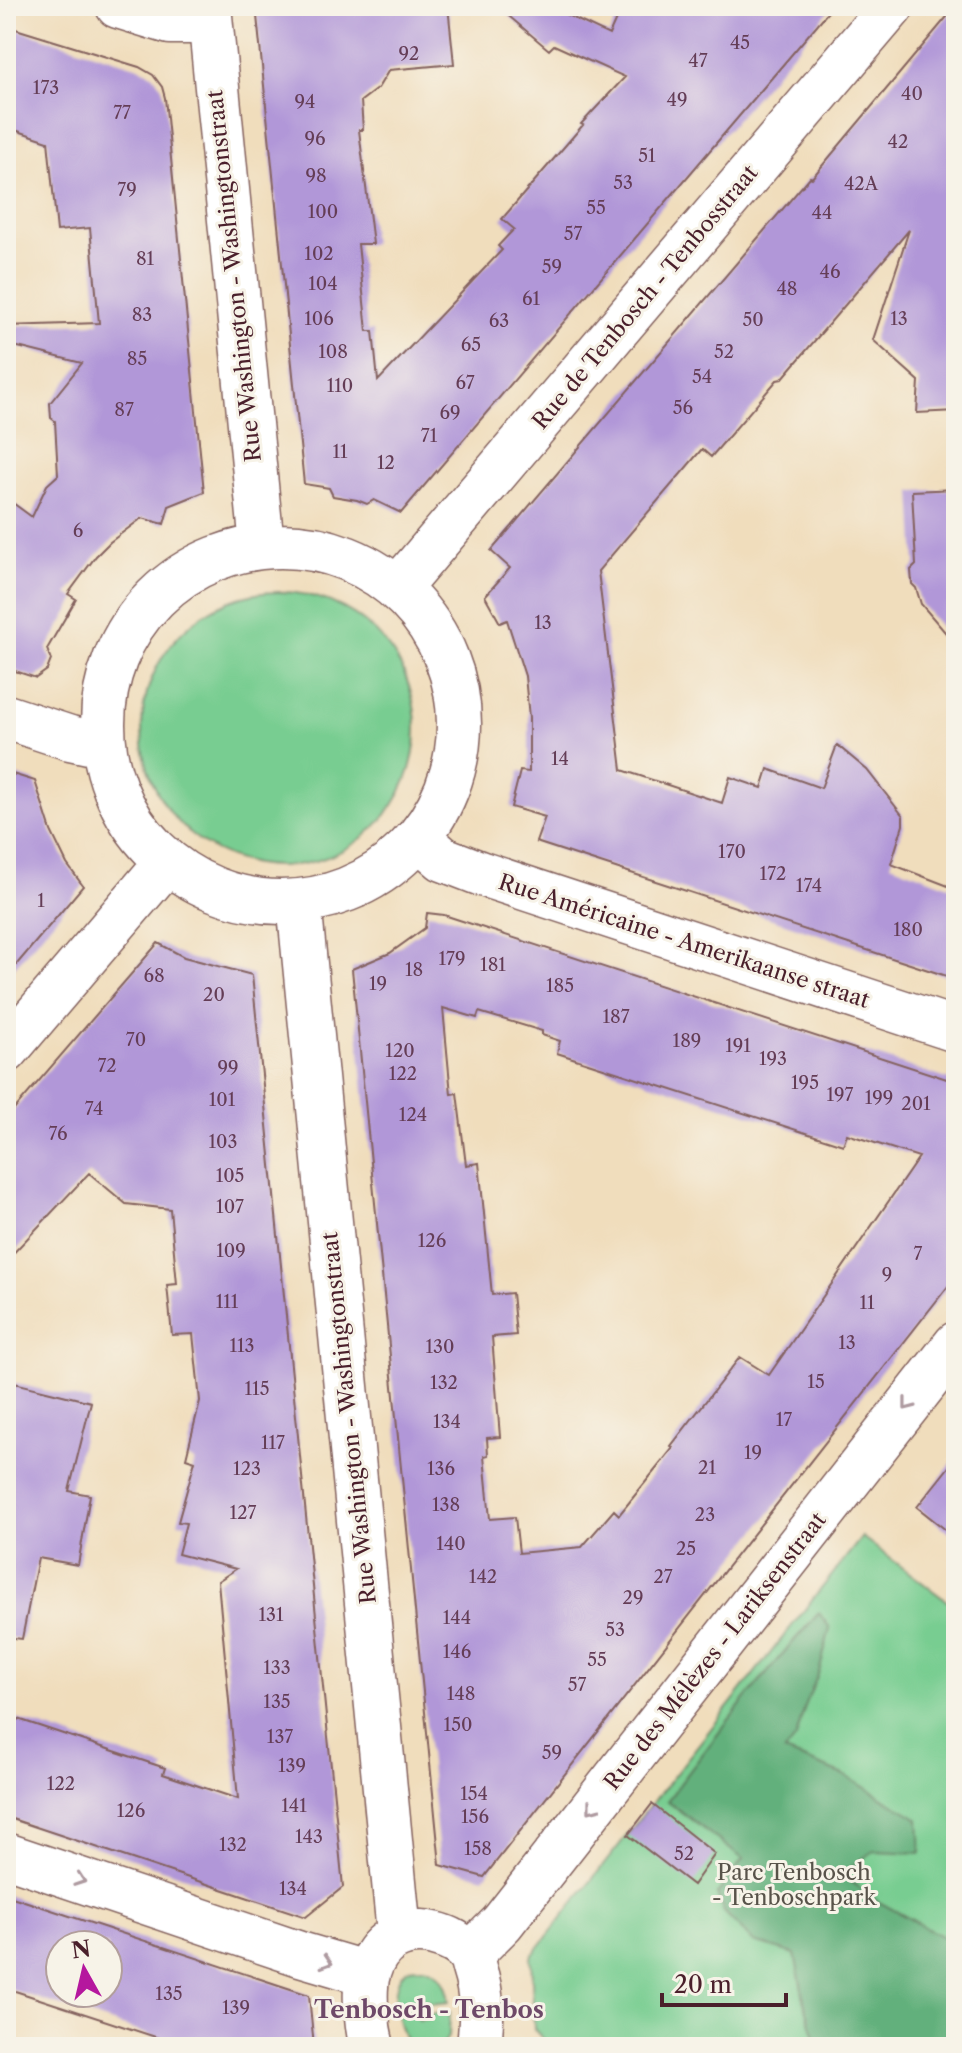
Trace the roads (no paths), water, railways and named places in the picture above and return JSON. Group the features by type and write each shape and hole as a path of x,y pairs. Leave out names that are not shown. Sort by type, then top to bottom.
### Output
{"street":[{"path":"118,6 170,22 209,14"},
{"name":"Rue de Tenbosch - Tenbosstraat","path":"398,588 892,6"},
{"name":"Rue Washington - Washingtonstraat","path":"209,14 262,546"},
{"path":"262,546 299,546 335,553 368,567 398,588 429,622 450,664 459,715 458,755 444,799 419,838 385,869 358,884 344,891 299,902 250,900 204,885 167,862 136,829 114,789 103,745 103,705 112,665 129,629 155,597 186,572 213,559 262,546"},
{"path":"6,717 70,738 103,745"},
{"name":"Rue Américaine - Amerikaanse straat","path":"419,838 443,859 482,874 956,1030"},
{"path":"6,1051 167,862"},
{"name":"Rue Washington - Washingtonstraat","path":"299,902 399,1933"},
{"name":"Rue des Mélèzes - Lariksenstraat","path":"470,1955 502,1923 956,1344"},
{"path":"6,1855 368,1974"},
{"path":"372,2047 366,2005 368,1974 379,1950 399,1933 426,1932 449,1938 470,1955 478,1979 483,2012 479,2047"}],"district":[{"name":"Tenbosch - Tenbos","path":"429,2009"}],"park label":[{"name":"Parc Tenbosch - Tenboschpark","path":"794,1884"}]}
